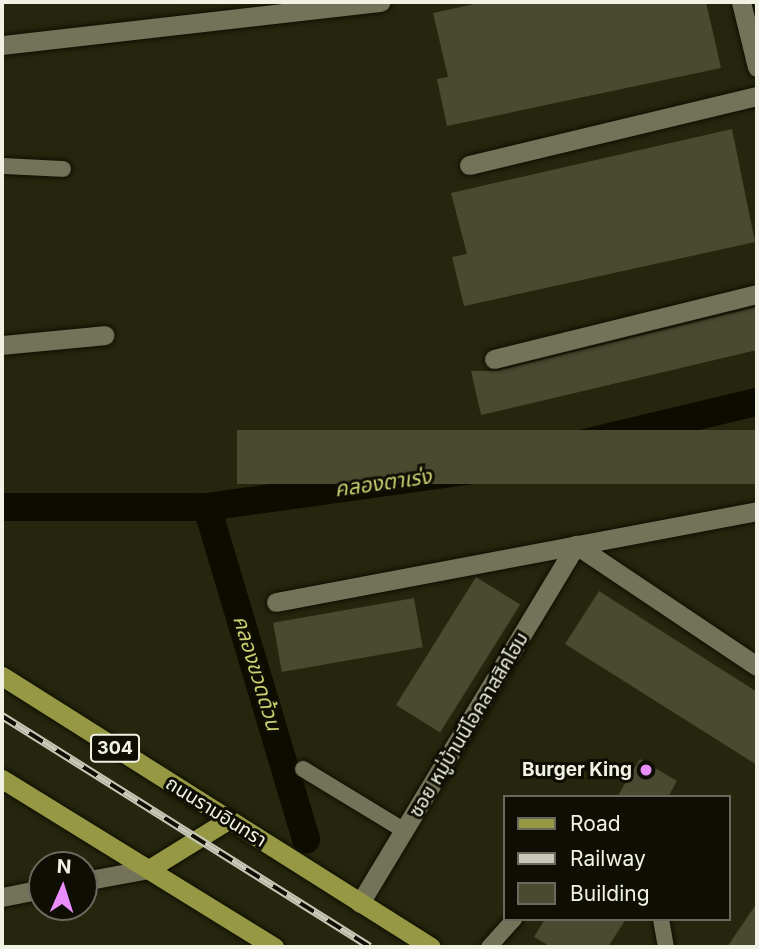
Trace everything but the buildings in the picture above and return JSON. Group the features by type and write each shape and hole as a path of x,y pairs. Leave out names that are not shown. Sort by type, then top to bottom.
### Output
{"main road":[{"name":"ถนนรามอินทรา","path":"2,676 431,947"},
{"path":"2,779 274,947"},
{"path":"149,869 228,820"}],"street":[{"path":"2,46 381,2"},
{"path":"741,2 757,67"},
{"path":"469,165 757,96"},
{"path":"494,359 757,294"},
{"path":"2,345 105,335"},
{"path":"276,602 757,511"},
{"path":"576,545 757,666"},
{"name":"ซอย หมู่บ้านนีโอคลาสสิคโฮม","path":"360,903 576,545"},
{"path":"98,878 149,869"},
{"path":"2,897 28,892"}],"lane":[{"path":"2,166 63,169"},
{"path":"303,769 405,831"},
{"path":"489,947 512,921"},
{"path":"661,921 666,947"}],"waterway":[{"name":"คลองตาเร่ง","path":"2,507 207,507 467,471 757,402"},
{"name":"คลองขวดด้วน","path":"207,507 306,840"}],"railway":[{"path":"2,716 370,947"}],"place":[{"name":"Burger King","path":"646,770"}]}
